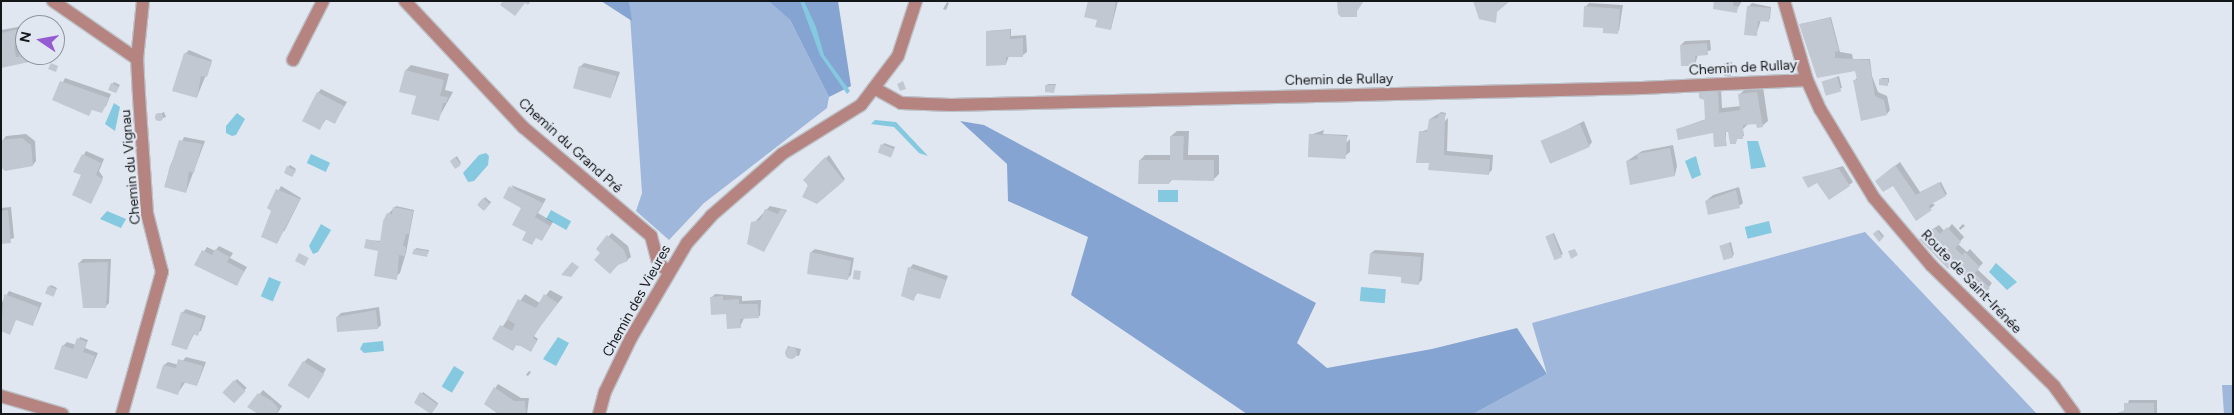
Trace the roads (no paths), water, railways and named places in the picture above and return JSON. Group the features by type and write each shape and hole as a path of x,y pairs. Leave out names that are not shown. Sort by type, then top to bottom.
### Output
{"street":[{"path":"53,1 137,59"},
{"name":"Chemin du Vignau","path":"122,414 162,272 148,213 137,59 144,1"},
{"path":"293,60 323,1"},
{"name":"Chemin du Grand Pré","path":"405,1 523,127 651,236 658,263 668,271"},
{"name":"Chemin des Vieures","path":"599,414 605,392 668,271 711,216 782,154 861,105 898,56 916,1"},
{"name":"Route de Saint-Irénée","path":"1784,1 1807,80 1828,124 1874,198 1930,265 2054,386 2074,414"},
{"name":"Chemin de Rullay","path":"874,88 901,103 951,105 1642,88 1807,80"},
{"path":"1,396 40,412 62,414"}]}
